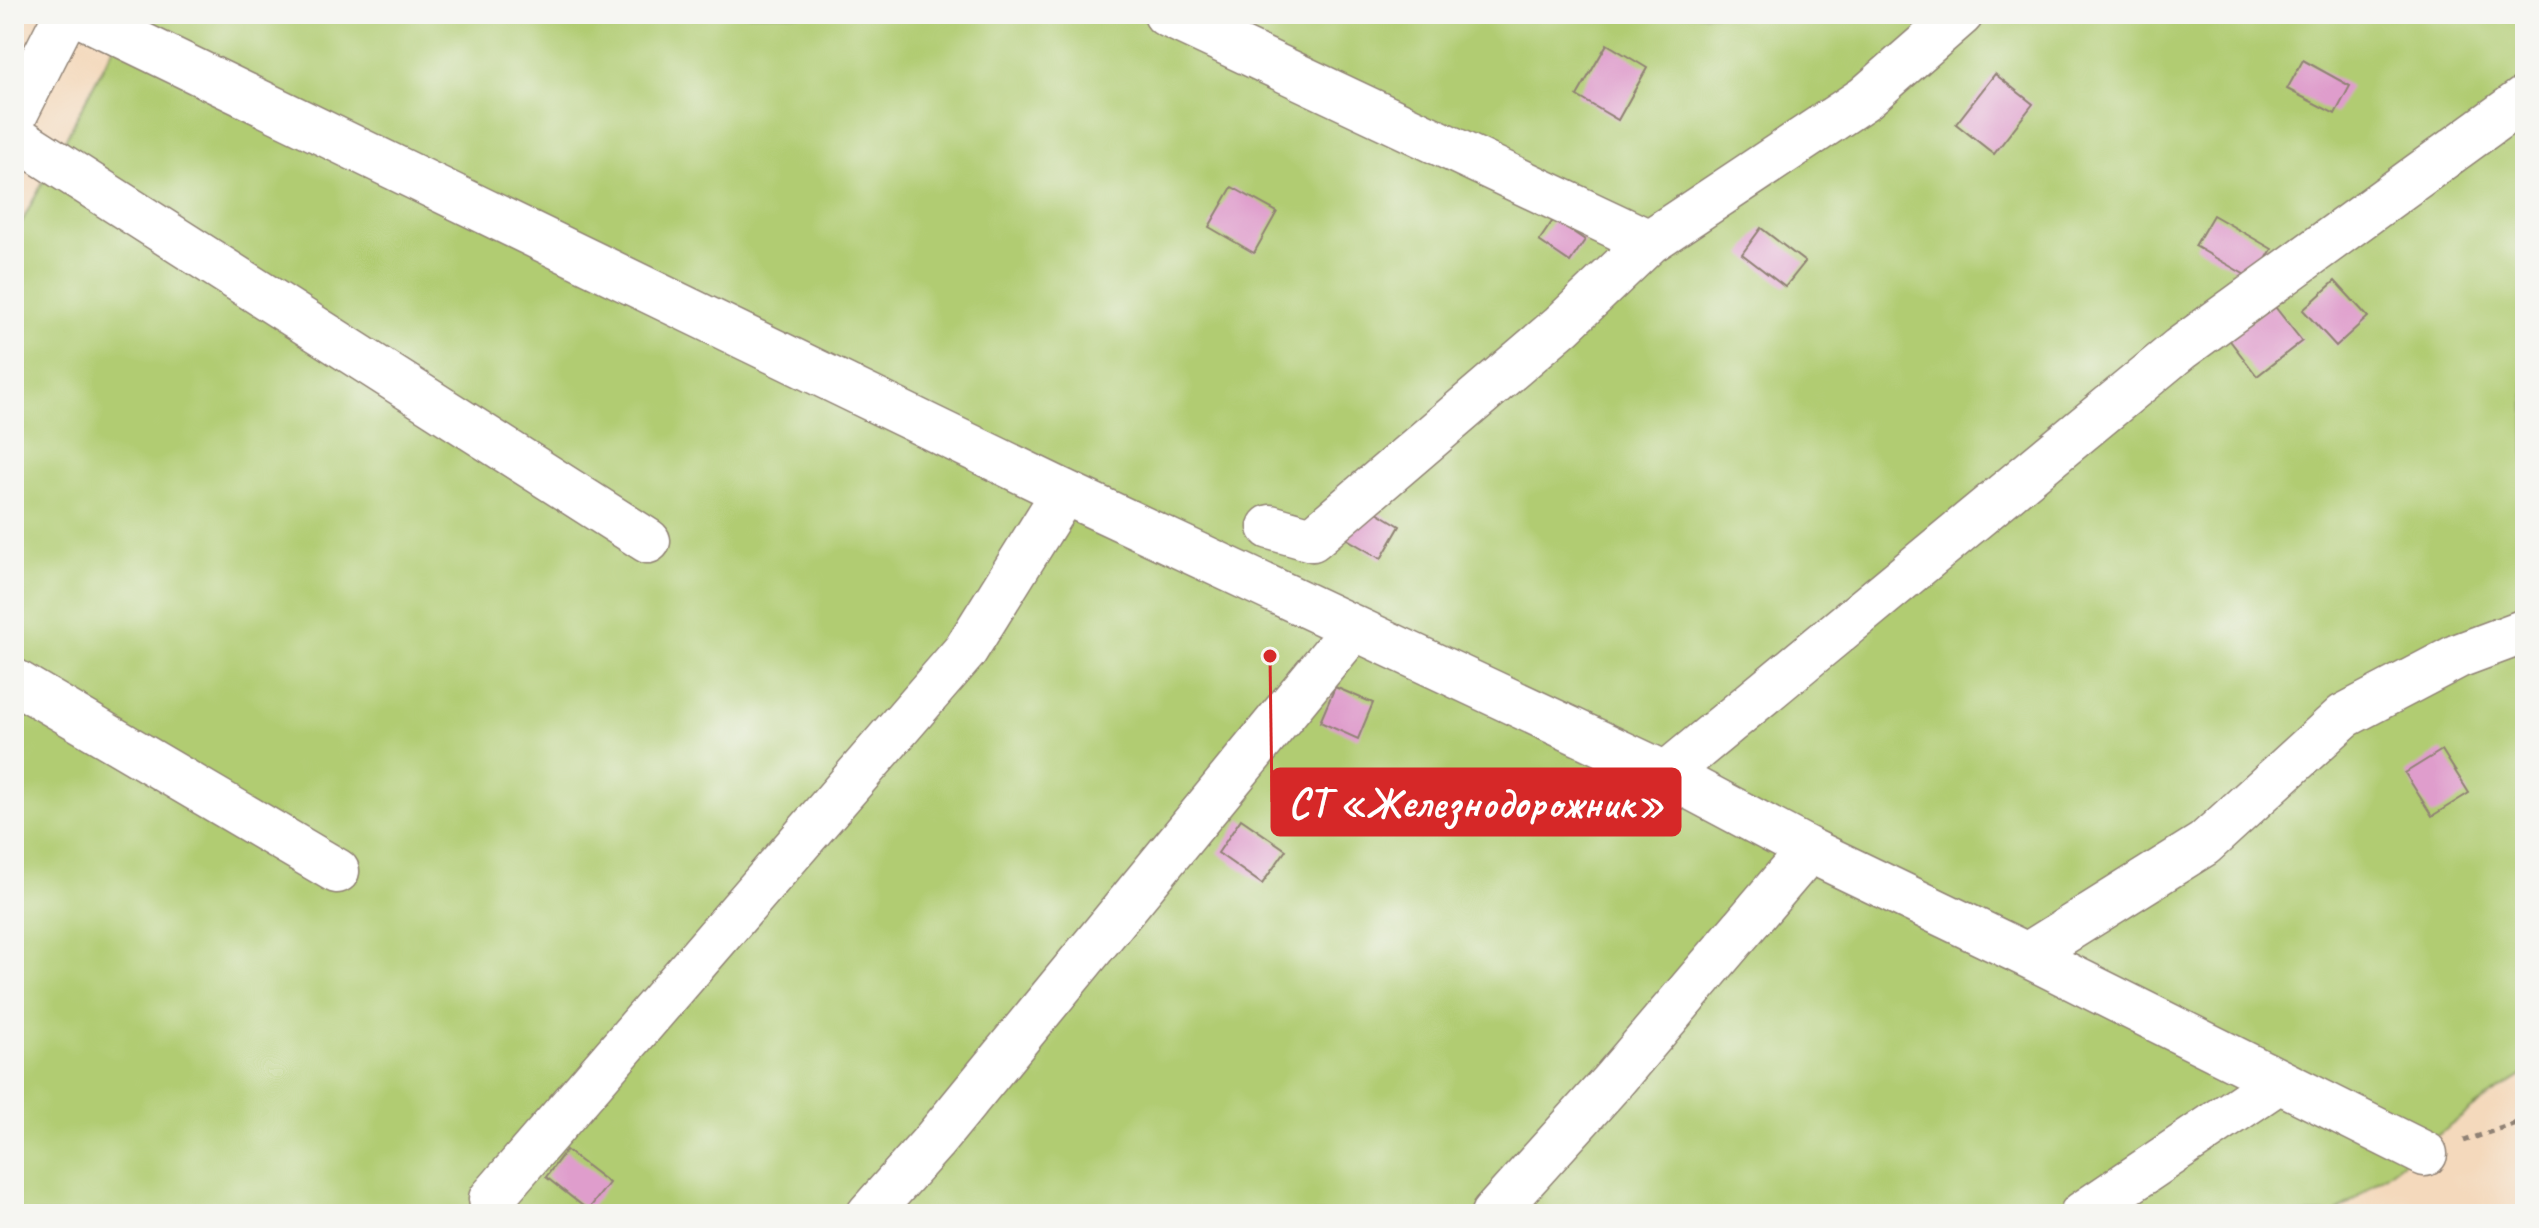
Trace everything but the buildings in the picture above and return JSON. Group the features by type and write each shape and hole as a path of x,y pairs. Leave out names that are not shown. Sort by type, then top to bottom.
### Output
{"street":[{"path":"14,117 66,14"},
{"path":"78,14 1064,492 1666,774 1809,850 2425,1154"},
{"path":"1166,14 1649,242"},
{"path":"1270,527 1312,539 1562,325 1649,242 1865,98 1961,14"},
{"path":"1666,774 2180,349 2525,98"},
{"path":"14,136 648,541"},
{"path":"491,1199 965,651 1064,492"},
{"path":"869,1214 933,1142 1354,628"},
{"path":"2027,955 2204,844 2344,716 2458,656 2525,631"},
{"path":"14,681 337,871"},
{"path":"1493,1214 1612,1082 1809,850"},
{"path":"2082,1214 2279,1081"}],"path":[{"path":"2425,1154 2525,1120"}],"green space":[{"path":"131,14 2525,14 2525,1074 2485,1099 2335,1214 14,1214 14,237"}],"place":[{"name":"СТ «Железнодорожник»","path":"1270,656"}]}
